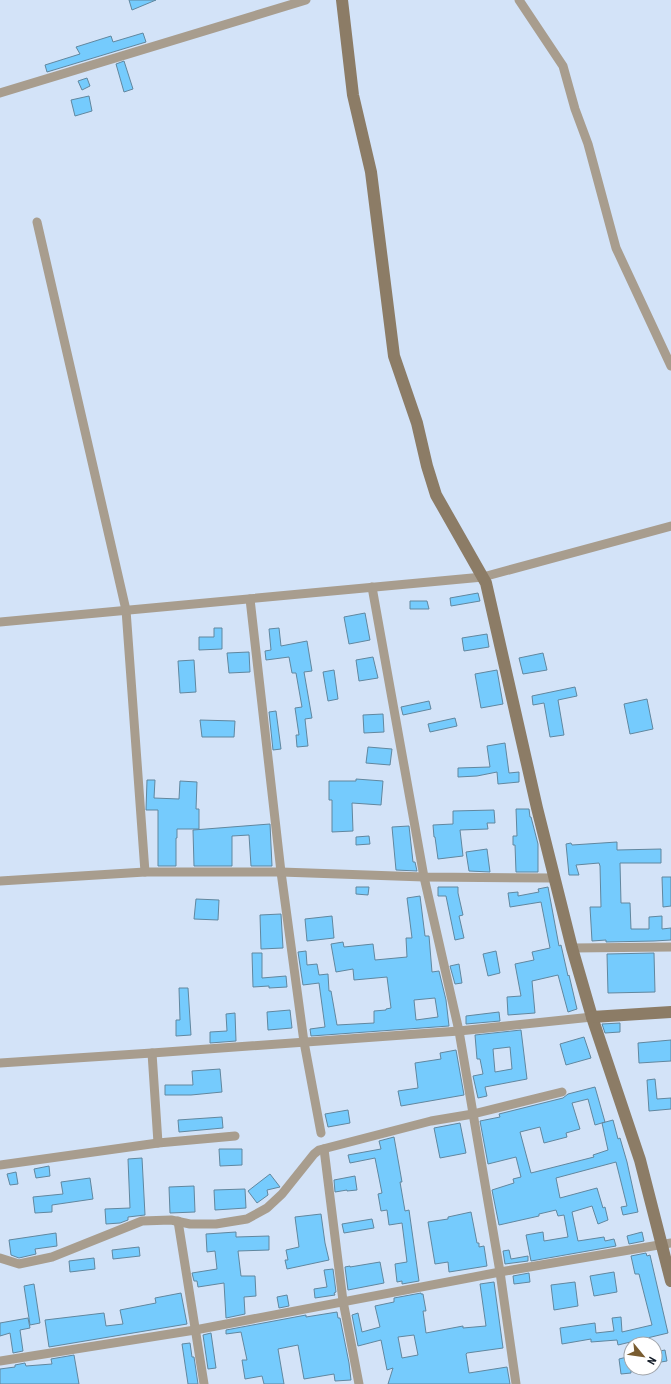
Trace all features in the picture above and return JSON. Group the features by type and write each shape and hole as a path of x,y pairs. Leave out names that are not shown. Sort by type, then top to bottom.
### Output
{"street":[{"path":"0,93 306,0"},
{"path":"342,0 353,95 371,172 394,356 417,423 427,466 436,495 486,583 535,800 572,948 592,1017 666,1243 671,1281"},
{"path":"520,0 563,66 575,108 588,144 616,248 671,366"},
{"path":"37,222 126,610 145,872"},
{"path":"0,622 483,577 671,526"},
{"path":"372,587 424,877 459,1031 500,1272 516,1384"},
{"path":"250,599 281,872 304,1042 321,1133"},
{"path":"0,882 145,872 281,872 424,877 555,878"},
{"path":"572,948 671,947"},
{"path":"0,1063 459,1031 592,1017 671,1012"},
{"path":"152,1053 158,1143"},
{"path":"0,1258 20,1264 52,1257 142,1221 171,1220 190,1224 216,1224 247,1219 267,1208 282,1194 314,1154 324,1149 431,1121 473,1114 562,1092"},
{"path":"0,1165 158,1143 235,1136"},
{"path":"324,1149 343,1301 358,1384"},
{"path":"178,1221 204,1384"},
{"path":"0,1361 195,1330 500,1272 666,1243"}],"building":[{"path":"129,0 156,0 132,10"},
{"path":"143,33 146,42 47,72 45,65 80,54 76,47 111,36 113,42"},
{"path":"124,61 133,89 124,92 116,64"},
{"path":"87,78 90,86 82,90 78,81"},
{"path":"89,96 92,111 75,116 71,100"},
{"path":"478,593 480,601 451,606 450,598"},
{"path":"410,601 427,601 429,609 410,609"},
{"path":"365,613 370,640 349,644 344,617"},
{"path":"214,628 222,628 222,649 199,650 199,637 214,637"},
{"path":"279,628 281,646 307,641 312,671 304,672 312,718 305,719 308,746 297,747 296,735 299,735 295,708 302,707 296,673 292,673 289,657 266,660 265,651 271,650 269,629"},
{"path":"487,634 489,647 464,651 462,638"},
{"path":"249,652 250,672 229,673 227,653"},
{"path":"543,653 547,670 523,674 519,658"},
{"path":"373,657 378,678 359,681 356,660"},
{"path":"194,660 196,692 180,693 178,661"},
{"path":"334,670 338,699 328,701 323,672"},
{"path":"497,670 503,704 481,708 475,674"},
{"path":"575,687 577,696 558,700 564,735 550,737 544,703 533,705 532,696"},
{"path":"647,699 653,729 630,734 624,704"},
{"path":"429,701 431,709 403,715 401,707"},
{"path":"276,711 281,749 273,750 269,712"},
{"path":"383,714 384,732 364,733 363,715"},
{"path":"455,718 457,726 430,732 428,724"},
{"path":"200,720 235,721 234,737 202,737"},
{"path":"505,743 509,773 519,772 519,782 498,784 497,772 477,776 458,777 458,768 490,767 487,746"},
{"path":"368,747 392,749 390,765 366,763"},
{"path":"356,779 383,781 381,805 352,803 353,831 332,832 332,800 329,800 329,781 356,781"},
{"path":"147,780 155,780 154,798 179,799 180,781 197,782 196,809 199,809 199,829 177,829 176,866 158,866 158,810 146,810"},
{"path":"516,809 529,809 538,844 538,872 516,872 515,845 513,845 513,836 517,836"},
{"path":"494,810 495,823 487,823 488,829 460,830 463,856 438,859 433,825 453,824 453,811"},
{"path":"270,824 272,866 251,866 249,835 232,836 232,866 194,866 193,830"},
{"path":"409,826 413,862 415,862 417,871 396,870 392,827"},
{"path":"369,836 370,844 356,845 356,837"},
{"path":"617,842 617,850 661,849 661,863 620,863 621,903 630,903 631,929 649,929 649,917 662,916 662,929 671,928 671,940 592,941 590,907 601,907 600,866 599,863 576,865 579,875 569,875 566,844 571,843 572,845"},
{"path":"487,849 490,872 469,871 466,852"},
{"path":"662,877 671,877 671,906 663,907"},
{"path":"356,887 369,887 368,895 356,894"},
{"path":"438,887 458,887 463,915 459,916 464,938 455,940 446,896 438,896"},
{"path":"548,887 559,946 561,945 577,1009 568,1012 558,975 532,981 535,1013 508,1015 507,997 521,996 515,964 534,960 532,952 550,948 541,902 510,907 508,893 518,892 518,896 539,892 538,889"},
{"path":"420,896 425,936 429,936 432,972 439,971 446,1000 449,1026 311,1036 310,1029 325,1027 319,983 303,985 298,952 306,951 307,965 317,964 319,975 328,974 329,991 331,991 337,1025 374,1023 374,1011 391,1008 387,977 354,980 353,969 336,972 331,944 343,942 344,947 373,944 375,960 407,957 406,938 412,938 407,898","holes":["435,998 438,1017 416,1020 414,1000"]},
{"path":"196,899 219,900 218,920 194,919"},
{"path":"281,914 283,948 261,949 260,915"},
{"path":"332,916 334,938 307,941 305,919"},
{"path":"496,951 500,973 488,976 483,954"},
{"path":"252,953 262,953 262,978 286,976 287,987 253,987"},
{"path":"654,953 655,992 608,993 607,954"},
{"path":"459,964 462,983 455,984 450,966"},
{"path":"179,988 188,988 191,1035 176,1036 176,1020 180,1020"},
{"path":"290,1010 292,1028 268,1030 267,1012"},
{"path":"499,1012 500,1021 466,1024 466,1016"},
{"path":"235,1013 236,1041 210,1043 210,1032 227,1031 226,1014"},
{"path":"620,1023 620,1032 605,1033 602,1024"},
{"path":"521,1030 527,1079 485,1087 487,1096 478,1098 473,1076 483,1074 480,1059 477,1059 475,1035","holes":["510,1047 512,1069 495,1072 493,1049"]},
{"path":"584,1037 591,1058 566,1065 560,1044"},
{"path":"671,1040 671,1061 639,1063 638,1043"},
{"path":"456,1050 464,1095 401,1106 398,1091 418,1088 415,1063 441,1059 440,1053"},
{"path":"220,1069 222,1092 191,1095 165,1095 165,1085 193,1085 192,1071"},
{"path":"655,1079 657,1099 671,1098 671,1109 649,1111 647,1080"},
{"path":"595,1087 605,1122 595,1125 588,1099 572,1103 580,1129 566,1133 567,1137 544,1143 540,1127 520,1132 531,1173 594,1157 593,1155 608,1150 602,1123 613,1120 618,1139 620,1138 627,1162 638,1212 623,1215 621,1207 627,1206 616,1162 556,1178 560,1198 597,1188 603,1208 605,1207 608,1220 598,1224 592,1206 572,1212 578,1241 604,1237 605,1241 614,1239 616,1246 531,1261 526,1235 543,1232 544,1241 568,1237 564,1215 558,1216 556,1210 539,1214 539,1216 499,1225 492,1190 514,1183 513,1179 521,1177 516,1157 488,1164 480,1121 500,1117 499,1114 563,1098 568,1094"},
{"path":"348,1110 350,1123 328,1127 325,1114"},
{"path":"222,1117 223,1128 179,1132 178,1120"},
{"path":"460,1123 466,1153 440,1158 434,1128"},
{"path":"394,1137 402,1182 400,1182 405,1211 409,1210 419,1281 402,1284 402,1281 397,1282 395,1264 407,1262 402,1223 389,1225 387,1210 381,1211 378,1194 382,1193 375,1158 350,1163 348,1155 381,1149 379,1141"},
{"path":"219,1149 242,1149 242,1165 220,1166"},
{"path":"142,1158 145,1215 128,1217 128,1220 120,1223 106,1224 105,1209 130,1208 128,1159"},
{"path":"49,1166 50,1176 36,1178 34,1169"},
{"path":"16,1172 18,1184 10,1185 7,1174"},
{"path":"270,1174 280,1187 267,1190 268,1195 257,1203 248,1191"},
{"path":"355,1176 357,1190 335,1192 334,1180"},
{"path":"90,1178 93,1199 52,1205 52,1212 35,1213 33,1197 63,1194 61,1182"},
{"path":"194,1186 195,1212 170,1213 169,1187"},
{"path":"245,1189 246,1208 215,1210 214,1190"},
{"path":"471,1212 477,1243 479,1243 479,1247 484,1246 487,1266 449,1272 448,1262 435,1264 428,1222 448,1219 448,1217"},
{"path":"321,1214 329,1260 287,1269 285,1260 288,1260 286,1250 299,1247 295,1217"},
{"path":"372,1219 374,1228 344,1233 342,1224"},
{"path":"236,1232 236,1237 269,1236 269,1250 238,1251 241,1276 255,1276 256,1296 244,1297 245,1314 226,1318 224,1283 198,1287 197,1281 194,1281 192,1273 217,1269 215,1251 207,1252 206,1234"},
{"path":"642,1232 644,1241 629,1244 627,1236"},
{"path":"56,1233 57,1246 35,1249 36,1254 19,1258 11,1255 9,1240"},
{"path":"139,1247 140,1256 113,1259 112,1250"},
{"path":"509,1250 511,1259 528,1256 528,1261 505,1264 503,1251"},
{"path":"646,1253 647,1256 650,1255 668,1333 656,1336 623,1336 623,1344 618,1345 617,1340 591,1342 591,1339 562,1344 560,1328 595,1323 596,1333 614,1331 612,1318 621,1317 622,1332 652,1325 639,1274 635,1274 631,1256"},
{"path":"94,1258 95,1269 70,1272 69,1261"},
{"path":"380,1262 384,1283 348,1290 345,1267"},
{"path":"333,1269 336,1292 334,1293 335,1295 315,1298 314,1289 327,1287 324,1270"},
{"path":"614,1272 617,1292 594,1296 590,1276"},
{"path":"529,1273 530,1282 514,1284 513,1276"},
{"path":"494,1282 503,1348 467,1353 469,1373 507,1367 510,1384 388,1384 393,1368 387,1370 381,1340 358,1346 352,1315 358,1313 362,1332 380,1327 375,1306 394,1302 394,1298 421,1293 423,1294 426,1311 423,1311 426,1333 463,1326 463,1328 486,1326 480,1284","holes":["414,1335 418,1355 402,1358 398,1337"]},
{"path":"575,1282 578,1306 554,1310 551,1285"},
{"path":"34,1284 40,1323 30,1325 24,1286"},
{"path":"181,1293 187,1324 49,1347 45,1320 104,1313 106,1326 123,1324 120,1310 156,1303 155,1298"},
{"path":"287,1295 289,1306 279,1308 277,1297"},
{"path":"337,1312 338,1318 340,1318 351,1380 335,1381 334,1374 304,1379 298,1345 278,1349 284,1384 264,1384 262,1376 245,1379 242,1360 247,1360 241,1332 226,1334 226,1330 306,1315 306,1317"},
{"path":"28,1318 30,1328 20,1330 23,1351 13,1353 10,1333 0,1336 0,1323"},
{"path":"211,1333 216,1368 208,1369 203,1335"},
{"path":"190,1343 192,1357 194,1357 198,1384 188,1384 182,1344"},
{"path":"663,1350 665,1350 667,1361 663,1362"},
{"path":"74,1355 79,1384 0,1384 0,1369 15,1367 15,1365 25,1363 26,1366 52,1364 51,1359"},
{"path":"623,1358 623,1374 621,1374 619,1359"}]}
